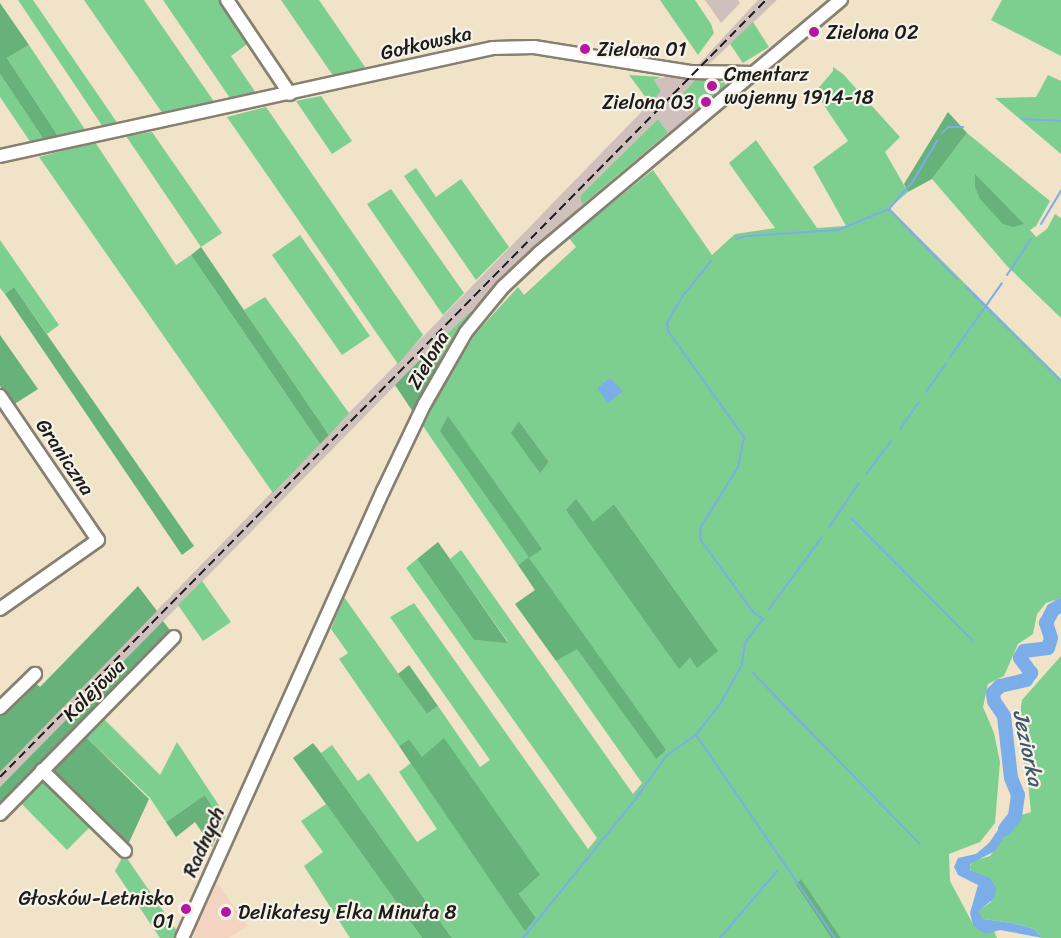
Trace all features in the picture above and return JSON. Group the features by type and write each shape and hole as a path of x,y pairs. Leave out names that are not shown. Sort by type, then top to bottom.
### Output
{"street":[{"path":"227,0 290,94"},
{"path":"754,73 841,0"},
{"name":"Gołkowska","path":"0,156 507,46 534,47 687,71 754,73"},
{"name":"Zielona","path":"262,761 383,491 424,405 466,333 503,287 539,253 754,73"},
{"name":"Graniczna","path":"0,396 98,540 0,609"},
{"name":"Kolejowa","path":"0,813 174,637"},
{"path":"2,702 34,674"},
{"name":"Radnych","path":"182,938 262,761"},
{"path":"42,770 125,851"}],"shaded area":[{"path":"705,0 738,0 740,3 721,23"},
{"path":"758,0 777,0 709,64 698,65"},
{"path":"672,75 697,78 683,93 696,111 668,133 658,119 580,196 582,205 431,349 0,787 0,772 650,103 661,91 654,80"},
{"path":"217,883 248,926 228,938 194,938 196,922 200,923 198,920 202,910 204,911"}],"green space":[{"path":"18,0 33,0 118,124 103,127"},
{"path":"84,0 144,0 215,103 163,114"},
{"path":"163,0 221,0 250,42 231,56 256,93 232,101"},
{"path":"281,0 319,0 367,70 334,77"},
{"path":"660,0 695,0 711,24 714,33 698,55"},
{"path":"1002,0 1061,0 1061,56 991,20"},
{"path":"0,3 29,45 7,58 58,136 44,140 0,74"},
{"path":"753,22 769,47 743,63 730,44"},
{"path":"29,45 86,131 58,136 7,58"},
{"path":"833,67 843,74 900,137 885,152 908,192 889,208 1061,379 1061,598 1046,603 1037,614 1033,634 1018,644 1004,676 988,684 983,707 994,733 1000,762 995,823 980,842 949,854 950,881 973,924 977,929 994,931 997,938 841,938 801,880 796,885 831,938 452,938 321,753 332,745 358,781 369,773 417,842 437,829 399,772 411,763 525,930 536,918 519,894 539,876 444,739 422,758 409,739 399,746 339,659 348,653 331,629 344,597 427,714 438,706 480,767 490,760 390,617 414,603 588,849 597,838 406,568 417,559 474,640 508,642 450,559 461,550 633,794 642,783 556,661 577,648 656,759 529,558 518,565 423,426 436,398 476,333 518,287 524,295 576,247 569,238 653,170 712,255 735,234 775,228 729,163 756,140 817,228 846,226 813,167 848,141 815,92 833,71","holes":["519,421 549,462 540,472 539,472","614,504 711,641 697,667 690,658 679,668 593,523"]},
{"path":"0,74 44,140 31,143 0,97"},
{"path":"629,75 661,77 654,80 661,91 650,103"},
{"path":"1048,75 1061,81 1061,154 995,98 1036,97"},
{"path":"697,78 720,78 722,80 720,83 724,82 727,87 695,110 683,93"},
{"path":"321,96 352,141 332,154 296,101"},
{"path":"266,107 423,335 398,364 227,117"},
{"path":"948,112 967,133 932,179 908,192 904,184"},
{"path":"658,119 668,133 582,205 580,196"},
{"path":"152,132 222,233 201,247 126,136"},
{"path":"967,133 1050,201 1036,226 1030,230 1036,237 1047,229 1055,214 1061,218 1061,318 1007,266 932,179"},
{"path":"95,142 176,265 191,255 320,444 273,493 39,157"},
{"path":"416,168 436,197 461,179 509,247 476,280 404,176"},
{"path":"975,174 1024,224 1013,227 1003,224 980,199 975,187"},
{"path":"391,189 464,293 443,315 367,204"},
{"path":"300,235 370,336 342,355 272,255"},
{"path":"0,240 59,325 47,334 14,287 5,294 0,288"},
{"path":"201,247 329,435 320,444 191,255"},
{"path":"14,287 194,546 182,555 5,294"},
{"path":"265,297 349,413 329,435 244,310"},
{"path":"472,310 468,320 441,360 431,349"},
{"path":"0,335 38,389 13,405 0,386"},
{"path":"431,349 441,360 413,412 395,385"},
{"path":"448,416 542,549 529,558 666,750 656,759 577,649 556,661 515,604 535,590 518,565 529,557 440,431"},
{"path":"519,421 549,462 540,473 511,433"},
{"path":"576,499 593,522 614,504 718,651 697,668 690,658 679,669 566,510"},
{"path":"438,542 508,643 474,640 417,559"},
{"path":"202,581 231,622 203,641 178,605"},
{"path":"138,586 157,611 0,772 0,715 33,681 40,687"},
{"path":"163,621 173,634 0,808 0,787"},
{"path":"1061,656 1061,938 1043,938 1034,929 983,919 977,912 991,902 969,867 973,861 990,856 1018,816 1031,812 1027,773 1017,737 1022,700"},
{"path":"409,665 438,706 427,714 398,674"},
{"path":"102,717 160,775 177,742 226,816 222,823 205,795 166,822 150,798 84,735"},
{"path":"84,735 149,799 126,849 48,771"},
{"path":"444,738 540,875 519,894 536,918 525,931 399,746 409,739 422,757"},
{"path":"313,743 452,938 422,938 293,758"},
{"path":"43,776 93,824 67,850 19,801"},
{"path":"205,795 222,823 212,847 195,822 176,837 166,822"},
{"path":"326,804 422,938 350,938 304,866 323,852 301,821"},
{"path":"124,854 177,931 174,938 160,938 115,871"},
{"path":"801,879 841,938 831,938 796,885"}],"water":[{"path":"610,378 623,391 608,403 597,388"},
{"path":"1011,811 1018,816 995,851 970,864 970,870 990,878 996,888 994,898 978,912 983,919 1034,929 1043,938 1000,930 986,934 977,929 973,925 970,913 978,885 958,875 954,867 958,858 976,854 989,843"}],"waterway":[{"path":"1022,119 1061,121"},
{"path":"942,133 948,127 963,127"},
{"path":"889,209 913,181 937,141"},
{"path":"1041,224 1061,191"},
{"path":"736,239 746,236 838,230 889,209 957,279"},
{"path":"1007,275 1031,239"},
{"path":"711,261 682,297 667,323 668,331 744,437 738,467 701,527 700,539 753,612 763,619 745,643 742,665 720,704 696,735 835,938"},
{"path":"950,357 1002,283"},
{"path":"966,287 1061,381"},
{"path":"926,392 946,363"},
{"path":"900,429 919,402"},
{"path":"866,474 891,441"},
{"path":"829,527 859,483"},
{"path":"851,518 972,640"},
{"path":"769,609 822,537"},
{"name":"Jeziorka","path":"1005,829 1015,816 1018,795 1011,778 1004,716 994,701 993,693 1000,686 1026,680 1031,673 1020,658 1024,651 1048,648 1051,638 1046,623 1053,610 1061,605"},
{"path":"753,673 919,843"},
{"path":"523,938 637,797 666,756 696,735"},
{"path":"720,938 777,871"}],"railway":[{"path":"0,777 766,0"}],"place":[{"name":"Zielona 02","path":"814,32"},
{"name":"Zielona 01","path":"585,49"},
{"name":"Cmentarz wojenny 1914-18","path":"712,86"},
{"name":"Zielona 03","path":"706,102"},
{"name":"Głosków-Letnisko 01","path":"186,909"},
{"name":"Delikatesy Elka Minuta 8","path":"226,912"}]}
